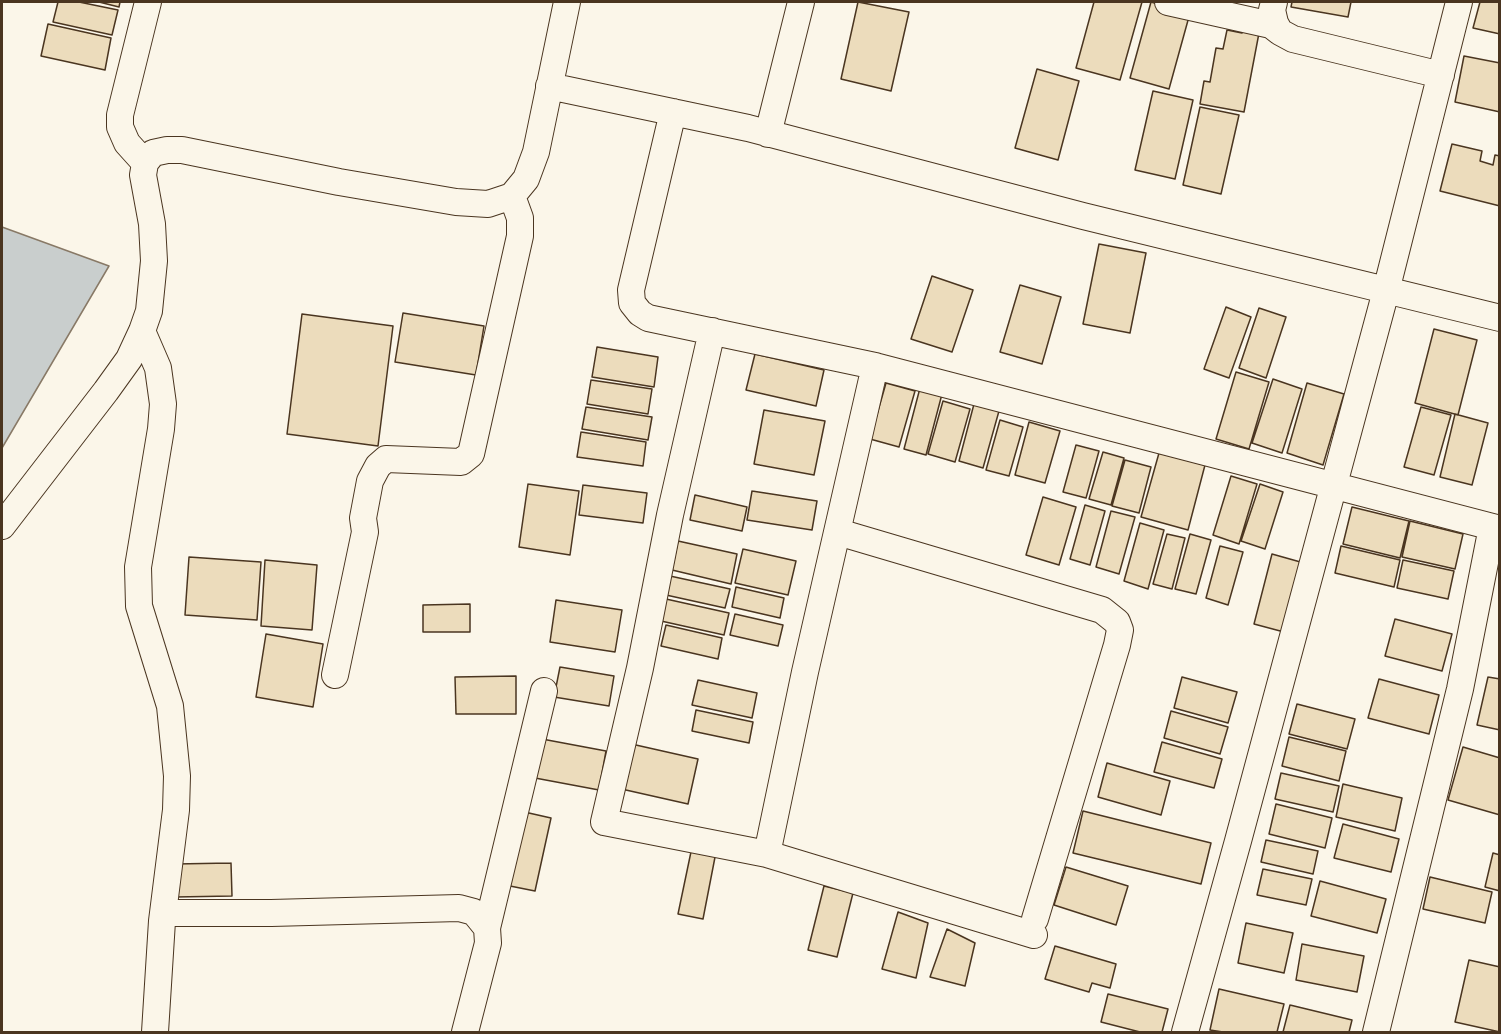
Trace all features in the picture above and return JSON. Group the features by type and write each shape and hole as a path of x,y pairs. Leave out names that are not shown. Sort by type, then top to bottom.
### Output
{"street":[{"path":"145,163 127,143 120,127 120,121 148,2"},
{"path":"2,526 129,359 142,331 151,301 154,261 152,224 143,175 145,163 153,153 182,150 424,198 488,204 512,195 526,179 536,152 567,2"},
{"path":"768,134 801,2"},
{"path":"1168,2 1271,25 1293,39 1441,75"},
{"path":"1274,2 1272,10 1275,23 1281,32"},
{"path":"1185,1032 1386,291 1459,2"},
{"path":"549,86 768,134 1083,216 1500,318"},
{"path":"673,112 631,290 633,303 640,313 648,318 875,366 1496,528 1460,689 1376,1032"},
{"path":"335,675 365,532 363,518 370,481 378,466 386,459 461,462 471,454 520,236 520,219 512,195"},
{"path":"142,331 158,368 163,404 162,429 138,567 139,606 170,706 177,776 176,810 163,913 155,1032"},
{"path":"712,331 604,822 767,854 1035,927 1117,645 1120,630 1117,622 1102,610 838,532"},
{"path":"767,854 805,672 875,366"},
{"path":"465,1032 488,943 487,928 544,691"},
{"path":"163,913 270,913 459,908 474,912 487,928"}],"shaded area":[{"path":"2,227 109,266 2,448"}],"building":[{"path":"58,2 79,2 118,10 112,35 53,22"},
{"path":"99,2 120,2 119,7"},
{"path":"858,2 909,12 891,91 841,79"},
{"path":"1094,2 1142,2 1120,80 1076,68"},
{"path":"1151,2 1190,13 1169,89 1130,78"},
{"path":"1292,2 1351,2 1348,17 1291,7"},
{"path":"1480,2 1500,2 1500,34 1473,28"},
{"path":"48,24 111,38 105,70 41,56"},
{"path":"1227,30 1259,33 1244,112 1200,104 1204,81 1210,82 1216,48 1223,49"},
{"path":"1464,56 1500,63 1500,112 1455,102"},
{"path":"1037,69 1079,81 1058,160 1015,148"},
{"path":"1153,91 1193,100 1175,179 1135,170"},
{"path":"1200,107 1239,115 1221,194 1183,185"},
{"path":"1452,144 1482,151 1480,161 1493,165 1495,155 1500,156 1500,206 1440,191"},
{"path":"1099,244 1146,253 1130,333 1083,324"},
{"path":"932,276 973,290 952,352 911,339"},
{"path":"1020,285 1061,297 1042,364 1000,352"},
{"path":"1226,307 1251,317 1229,378 1204,369"},
{"path":"1259,308 1286,317 1266,378 1239,368"},
{"path":"403,313 484,326 476,375 395,362"},
{"path":"302,314 393,326 378,446 287,434"},
{"path":"1434,329 1477,340 1458,415 1415,403"},
{"path":"597,347 658,357 654,387 592,377"},
{"path":"755,354 824,370 816,406 746,390"},
{"path":"1236,372 1269,382 1249,449 1216,439"},
{"path":"1273,379 1302,389 1282,453 1252,443"},
{"path":"591,380 652,389 648,414 587,404"},
{"path":"886,383 915,391 899,447 870,439"},
{"path":"1307,383 1344,394 1323,465 1287,453"},
{"path":"920,388 942,394 926,455 904,449"},
{"path":"943,401 970,409 955,462 928,454"},
{"path":"974,404 999,411 983,468 959,461"},
{"path":"586,407 652,417 648,440 582,429"},
{"path":"1421,407 1451,415 1434,475 1404,467"},
{"path":"764,410 825,421 814,475 754,464"},
{"path":"1455,414 1488,423 1472,485 1440,477"},
{"path":"1000,420 1023,427 1009,476 986,470"},
{"path":"1029,422 1060,431 1045,483 1015,475"},
{"path":"581,432 646,442 643,466 577,457"},
{"path":"1076,445 1099,451 1086,498 1063,492"},
{"path":"1103,452 1124,458 1111,505 1089,499"},
{"path":"1159,453 1205,465 1188,530 1141,517"},
{"path":"1125,460 1151,467 1139,513 1112,506"},
{"path":"1231,476 1257,484 1239,544 1213,535"},
{"path":"528,484 579,491 570,555 519,547"},
{"path":"1260,484 1283,492 1265,549 1241,541"},
{"path":"583,485 647,493 643,523 579,515"},
{"path":"752,491 817,501 812,530 747,520"},
{"path":"695,495 747,507 742,531 690,520"},
{"path":"1043,497 1076,507 1059,565 1026,555"},
{"path":"1085,505 1105,511 1090,565 1070,559"},
{"path":"1352,507 1409,521 1400,558 1343,544"},
{"path":"1111,511 1135,517 1119,574 1096,567"},
{"path":"1410,521 1463,534 1455,569 1402,557"},
{"path":"1140,523 1164,530 1148,589 1124,581"},
{"path":"1167,534 1185,538 1172,589 1153,584"},
{"path":"1190,534 1211,540 1196,594 1175,589"},
{"path":"678,541 737,554 731,584 672,570"},
{"path":"1220,546 1243,552 1228,605 1206,598"},
{"path":"1341,546 1400,560 1394,587 1335,573"},
{"path":"743,549 796,561 788,595 735,583"},
{"path":"1272,554 1304,563 1284,632 1254,624"},
{"path":"189,557 261,562 257,620 185,615"},
{"path":"265,560 317,565 312,630 261,626"},
{"path":"1403,560 1454,571 1448,599 1397,588"},
{"path":"670,576 730,589 725,608 666,595"},
{"path":"736,587 784,598 780,618 732,607"},
{"path":"666,599 729,613 724,635 661,621"},
{"path":"556,600 622,610 615,652 550,642"},
{"path":"470,604 470,632 423,632 423,605"},
{"path":"735,614 783,625 778,646 730,635"},
{"path":"1395,619 1452,634 1442,671 1385,656"},
{"path":"666,625 722,638 718,659 661,646"},
{"path":"266,634 323,644 313,707 256,697"},
{"path":"560,667 614,676 609,706 554,697"},
{"path":"516,676 516,714 456,714 455,677"},
{"path":"1182,677 1237,692 1228,723 1174,708"},
{"path":"1488,677 1500,679 1500,730 1477,725"},
{"path":"1379,679 1439,695 1429,734 1368,718"},
{"path":"698,680 757,693 752,718 692,705"},
{"path":"1297,704 1355,719 1347,749 1289,734"},
{"path":"696,710 753,722 749,743 692,731"},
{"path":"1171,711 1228,727 1220,754 1164,738"},
{"path":"1289,737 1346,751 1339,781 1282,766"},
{"path":"542,739 606,751 599,790 535,778"},
{"path":"1162,742 1222,759 1214,788 1154,772"},
{"path":"627,743 698,759 688,804 617,788"},
{"path":"1463,747 1500,758 1500,815 1448,800"},
{"path":"1107,763 1170,781 1161,815 1098,797"},
{"path":"1281,773 1339,786 1333,812 1275,799"},
{"path":"1343,784 1402,798 1395,831 1336,817"},
{"path":"1276,804 1332,818 1325,848 1269,834"},
{"path":"520,811 551,818 535,891 505,885"},
{"path":"1083,811 1211,843 1201,884 1073,853"},
{"path":"1343,824 1399,839 1391,872 1334,858"},
{"path":"1266,840 1318,851 1313,874 1261,862"},
{"path":"692,847 716,852 703,919 678,914"},
{"path":"1493,853 1500,855 1500,891 1485,887"},
{"path":"231,863 232,896 175,897 175,864"},
{"path":"1066,867 1128,886 1116,925 1054,905"},
{"path":"1263,869 1312,879 1306,905 1257,895"},
{"path":"1430,877 1492,892 1485,923 1423,909"},
{"path":"1320,881 1386,899 1377,933 1311,916"},
{"path":"824,886 853,893 837,957 808,950"},
{"path":"898,912 928,923 916,978 882,969"},
{"path":"1246,923 1293,933 1284,973 1238,963"},
{"path":"947,929 975,943 965,986 930,977"},
{"path":"1302,944 1364,956 1357,992 1296,980"},
{"path":"1055,946 1116,964 1110,988 1092,983 1089,992 1045,979"},
{"path":"1469,960 1500,967 1500,1032 1455,1022"},
{"path":"1219,989 1284,1004 1277,1032 1210,1030"},
{"path":"1108,994 1168,1009 1162,1032 1140,1032 1101,1022"},
{"path":"1290,1005 1352,1020 1349,1032 1283,1032"}]}
